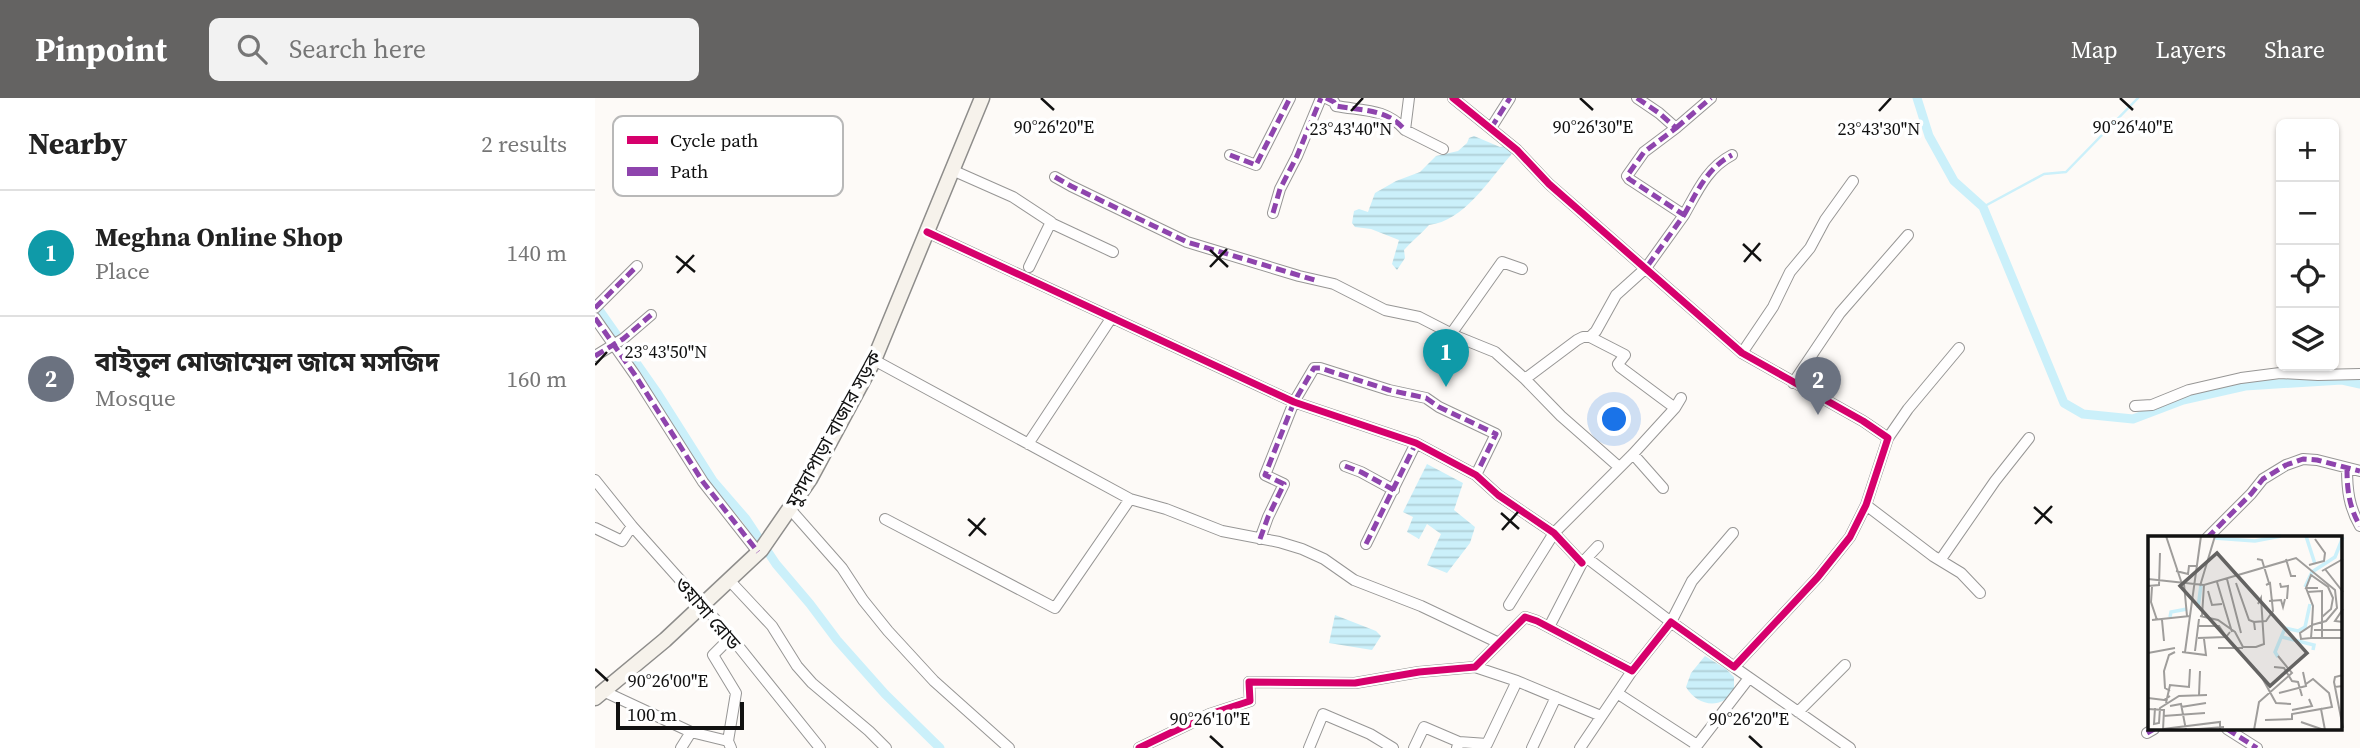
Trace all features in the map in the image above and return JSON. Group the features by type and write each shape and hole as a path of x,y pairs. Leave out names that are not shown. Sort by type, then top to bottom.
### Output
{"street":[{"name":"মুগদাপাড়া বাজার সড়ক","path":"599,694 665,640 729,580 762,547 790,509 874,360 982,98"},
{"path":"1230,155 1256,165 1290,98"},
{"path":"1273,213 1280,189 1324,98 1334,102 1336,106 1380,112 1397,120 1405,130 1443,149"},
{"path":"1405,130 1409,98"},
{"path":"1453,98 1517,150 1549,184 1742,353 1863,421 1888,438"},
{"path":"1491,128 1510,98"},
{"path":"1637,98 1676,128"},
{"path":"1684,215 1627,176 1644,152 1711,98"},
{"path":"1590,337 1616,295 1646,268 1684,215 1703,181 1720,161 1732,155"},
{"path":"952,170 1013,197 1051,223 1113,252"},
{"path":"1055,177 1187,242 1334,284 1385,310 1419,317 1495,352 1619,467"},
{"path":"1742,353 1773,307 1790,272 1853,181"},
{"path":"1029,267 1051,223"},
{"path":"927,232 1294,402 1416,443 1476,475 1498,495 1554,533 1585,560 1850,748"},
{"path":"1793,383 1840,313 1908,234"},
{"path":"1451,334 1502,262 1522,269"},
{"path":"597,306 637,266"},
{"path":"595,356 618,342 651,315"},
{"path":"1028,443 1112,317"},
{"path":"595,318 618,342 702,482 762,547"},
{"path":"1525,379 1577,340 1590,337 1625,355 1618,365 1675,408"},
{"path":"1734,667 1818,577 1850,537 1866,505 1888,438 1908,409 1959,348"},
{"path":"874,360 1131,499 1166,509 1222,531 1302,549 1325,559 1354,580 1421,606 1499,643"},
{"path":"1260,539 1284,484 1265,475 1294,402 1314,368 1426,398 1496,434 1476,475"},
{"path":"2135,406 2152,405 2189,390 2241,378 2280,373 2360,373"},
{"path":"1509,605 1554,533 1633,454 1681,398"},
{"path":"1941,559 1995,481 2029,438"},
{"path":"1366,544 1416,443"},
{"path":"1633,454 1663,488"},
{"path":"2209,536 2263,479 2286,465 2303,459 2324,461 2360,471"},
{"path":"1345,466 1394,490"},
{"path":"2347,468 2347,492 2352,511 2360,526"},
{"name":"ওয়াসা রোড","path":"595,480 632,526 731,637 820,748"},
{"path":"885,519 1055,608 1131,499"},
{"path":"1866,505 1933,556 1961,573 1980,593"},
{"path":"790,509 842,568 887,631 933,681 1009,748"},
{"path":"595,528 622,541 632,526"},
{"path":"1580,748 1632,671 1671,622 1692,581 1733,533"},
{"path":"1549,627 1585,560 1598,545"},
{"path":"729,580 772,626 797,666 812,683 886,748"},
{"path":"1475,667 1525,617 1632,671"},
{"path":"599,694 691,732 729,744 736,693 713,654 731,637"},
{"path":"1798,712 1845,665"},
{"path":"1139,748 1210,714 1250,701 1249,682 1355,682 1475,667 1517,681 1601,716"},
{"path":"1617,693 1696,747 1749,678"},
{"path":"1487,744 1517,681"},
{"path":"1532,748 1556,697"},
{"path":"1309,748 1323,714 1370,734 1393,748"},
{"path":"1415,748 1424,727 1458,745 1487,744 1499,748"},
{"path":"2229,730 2257,748"},
{"path":"681,748 691,732"}],"water":[{"path":"1474,136 1500,147 1513,149 1511,155 1464,208 1442,222 1429,225 1404,250 1405,258 1397,270 1392,264 1399,240 1371,229 1355,227 1352,223 1354,211 1359,209 1368,212 1375,193 1420,172 1436,156 1458,151"},
{"path":"1427,464 1463,483 1454,510 1475,527 1470,543 1447,573 1427,565 1441,534 1427,524 1419,539 1407,532 1413,517 1403,512"},
{"path":"1335,615 1376,631 1381,636 1372,650 1329,643"},
{"path":"1705,656 1734,677 1734,691 1723,701 1703,702 1686,687 1691,673"}],"waterway":[{"path":"1917,98 1929,136 1954,181 1983,207 2064,403 2083,414 2133,419 2183,400 2245,386 2342,380 2360,384"},
{"path":"1983,207 2044,174 2066,172 2138,98"},
{"path":"595,304 656,391 713,481 746,519 776,564 885,694 940,748"}],"marked path":[{"path":"1230,155 1256,165 1290,98"},
{"path":"1273,213 1280,189 1321,98"},
{"path":"1326,98 1336,106 1382,114 1405,130"},
{"path":"1491,128 1510,98"},
{"path":"1637,98 1676,128 1644,152 1627,176 1684,215 1646,268"},
{"path":"1676,128 1711,98"},
{"path":"1684,215 1709,174 1732,155"},
{"path":"1055,177 1187,242 1318,281"},
{"path":"595,308 637,266"},
{"path":"595,356 623,339 651,315"},
{"path":"595,318 703,482 758,552"},
{"path":"1260,539 1284,484 1265,475 1294,402 1314,368 1426,398 1496,434 1476,475"},
{"path":"1366,544 1416,443"},
{"path":"2209,536 2263,479 2286,465 2303,459 2317,460 2360,471"},
{"path":"1345,466 1394,490"},
{"path":"2347,468 2349,498 2360,526"},
{"path":"2147,733 2152,730"},
{"path":"2229,730 2257,748"}],"cycle path":[{"path":"1139,748 1210,714 1250,701 1249,682 1355,683 1419,672 1475,667 1525,617 1632,671 1671,622 1734,667 1818,577 1850,537 1866,505 1888,438 1863,421 1742,353 1549,184 1517,150 1453,98"},
{"path":"927,232 1294,402 1416,443 1476,475 1498,495 1554,533 1582,563"}],"place":[{"name":"Meghna Online Shop","path":"1446,387"},
{"name":"বাইতুল মোজাম্মেল জামে মসজিদ","path":"1818,415"}]}
